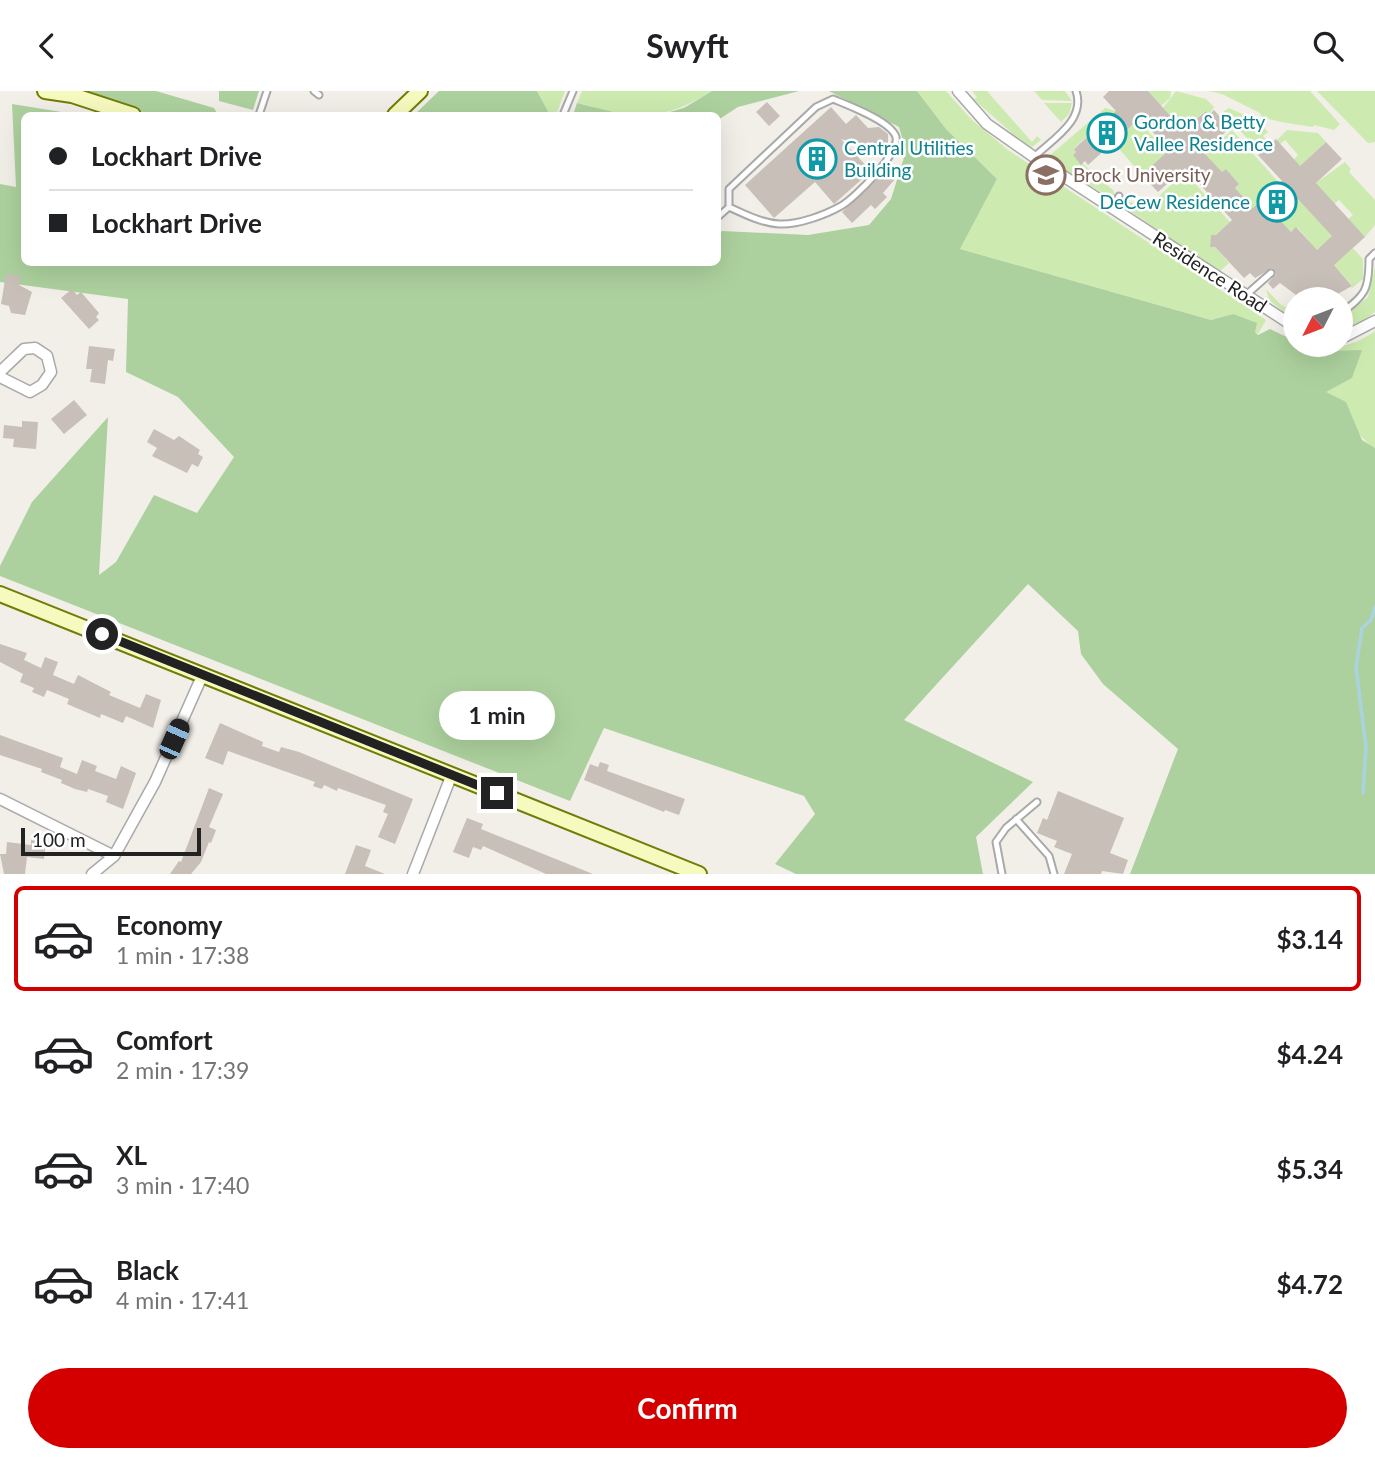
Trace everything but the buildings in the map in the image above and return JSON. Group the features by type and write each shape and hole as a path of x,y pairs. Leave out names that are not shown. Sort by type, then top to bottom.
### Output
{"street":[{"path":"45,91 72,95 124,112"},
{"path":"397,112 420,91"},
{"name":"Residence Road","path":"958,91 987,124 1034,157 1283,319"},
{"path":"1353,332 1375,321"},
{"path":"35,348 47,356 51,372 42,385 30,392 0,374 24,349 35,348"},
{"path":"0,594 699,874"},
{"path":"92,874 114,856 155,782 203,674"},
{"path":"413,874 452,774"},
{"path":"0,799 114,856"}],"lane":[{"path":"260,112 267,91"},
{"path":"563,112 573,91"},
{"path":"1034,157 1076,116 1079,102 1076,91"},
{"path":"721,214 729,207 729,189 816,107 833,99 889,127 895,136 895,149 871,179 843,205 811,218 780,225 748,216 729,207"},
{"path":"1113,209 1119,196"},
{"path":"1353,303 1365,292 1369,284 1369,259 1375,253"},
{"path":"1247,295 1271,273"},
{"path":"1002,874 996,842 1037,802"},
{"path":"1017,819 1049,856 1054,874"}],"green space":[{"path":"87,91 156,91 214,108 216,112 143,112"},
{"path":"219,91 259,91 253,110 219,101"},
{"path":"439,91 537,91 548,112 417,112"},
{"path":"537,91 565,91 557,112 548,112"},
{"path":"582,91 712,91 667,112 611,112 577,103"},
{"path":"712,91 799,91 738,107 721,118 721,112 670,112 684,108"},
{"path":"829,91 917,91 946,129 997,179 960,249 1211,320 1233,314 1257,323 1255,332 1258,335 1270,329 1283,335 1283,357 1353,357 1353,350 1362,350 1352,378 1326,392 1346,402 1362,440 1375,448 1375,874 1130,874 1178,749 1103,684 1081,654 1078,631 1028,584 904,720 1033,782 976,837 983,874 796,874 775,864 815,814 804,796 604,728 570,801 0,576 0,566 32,502 108,417 99,575 116,562 154,495 197,513 234,457 178,397 126,372 128,299 0,282 0,184 16,187 12,104 61,112 21,112 21,266 721,266 722,231 808,235 869,225 891,199 906,151 899,127"},
{"path":"917,91 946,91 971,119 1008,150 1266,320 1258,334 1233,314 1211,320 960,249 997,179 946,129"},
{"path":"964,91 975,99 977,97 972,91 987,91 1032,142 1037,136 1041,140 1032,147 1027,146"},
{"path":"1034,91 1065,91 1072,101 1042,100"},
{"path":"1148,91 1171,91 1170,98 1161,106"},
{"path":"1176,91 1206,99 1214,107 1209,115 1205,111 1190,124 1187,135 1163,108"},
{"path":"1209,91 1310,91 1340,124 1334,130 1269,119 1222,94"},
{"path":"1317,91 1375,91 1375,142 1368,143"},
{"path":"577,103 613,112 574,112"},
{"path":"1044,103 1072,103 1069,114 1061,122"},
{"path":"1105,108 1116,111 1074,148 1076,152 1073,155 1113,190 1115,195 1111,198 1054,163 1049,156"},
{"path":"1229,108 1258,121 1268,132 1263,136 1266,139 1256,148 1223,112"},
{"path":"1138,120 1167,152 1142,175 1113,142"},
{"path":"1232,130 1280,184 1253,208 1235,188 1239,184 1226,169 1222,172 1203,152 1219,137 1222,139"},
{"path":"1287,130 1318,133 1326,142 1299,167 1294,159 1298,155 1285,140 1280,144 1277,140"},
{"path":"1345,162 1351,169 1349,172 1375,200 1375,225 1365,237 1348,219 1353,215 1339,200 1334,204 1316,183"},
{"path":"1181,176 1188,176 1230,222 1216,235 1211,235 1210,247 1215,247 1229,263 1219,272 1123,206 1125,200 1137,205 1144,199 1149,205"},
{"path":"1295,192 1347,253 1353,248 1363,259 1363,279 1353,287 1319,248 1311,255 1304,246 1309,241 1297,227 1291,232 1278,218 1295,202 1290,196"},
{"path":"1375,267 1375,312 1353,328 1353,309 1368,297"},
{"path":"1266,289 1283,306 1283,311 1269,300"},
{"path":"1375,331 1375,448 1357,431 1325,392 1338,357 1353,357 1353,343"}],"waterway":[{"path":"1363,793 1366,747 1356,667 1362,628 1371,620 1375,607"}],"place":[{"name":"Gordon & Betty Vallee Residence","path":"1107,133"},
{"name":"Central Utilities Building","path":"817,159"},
{"name":"Brock University","path":"1046,175"},
{"name":"DeCew Residence","path":"1277,202"}],"route":[{"path":"102,634 497,793"}]}
